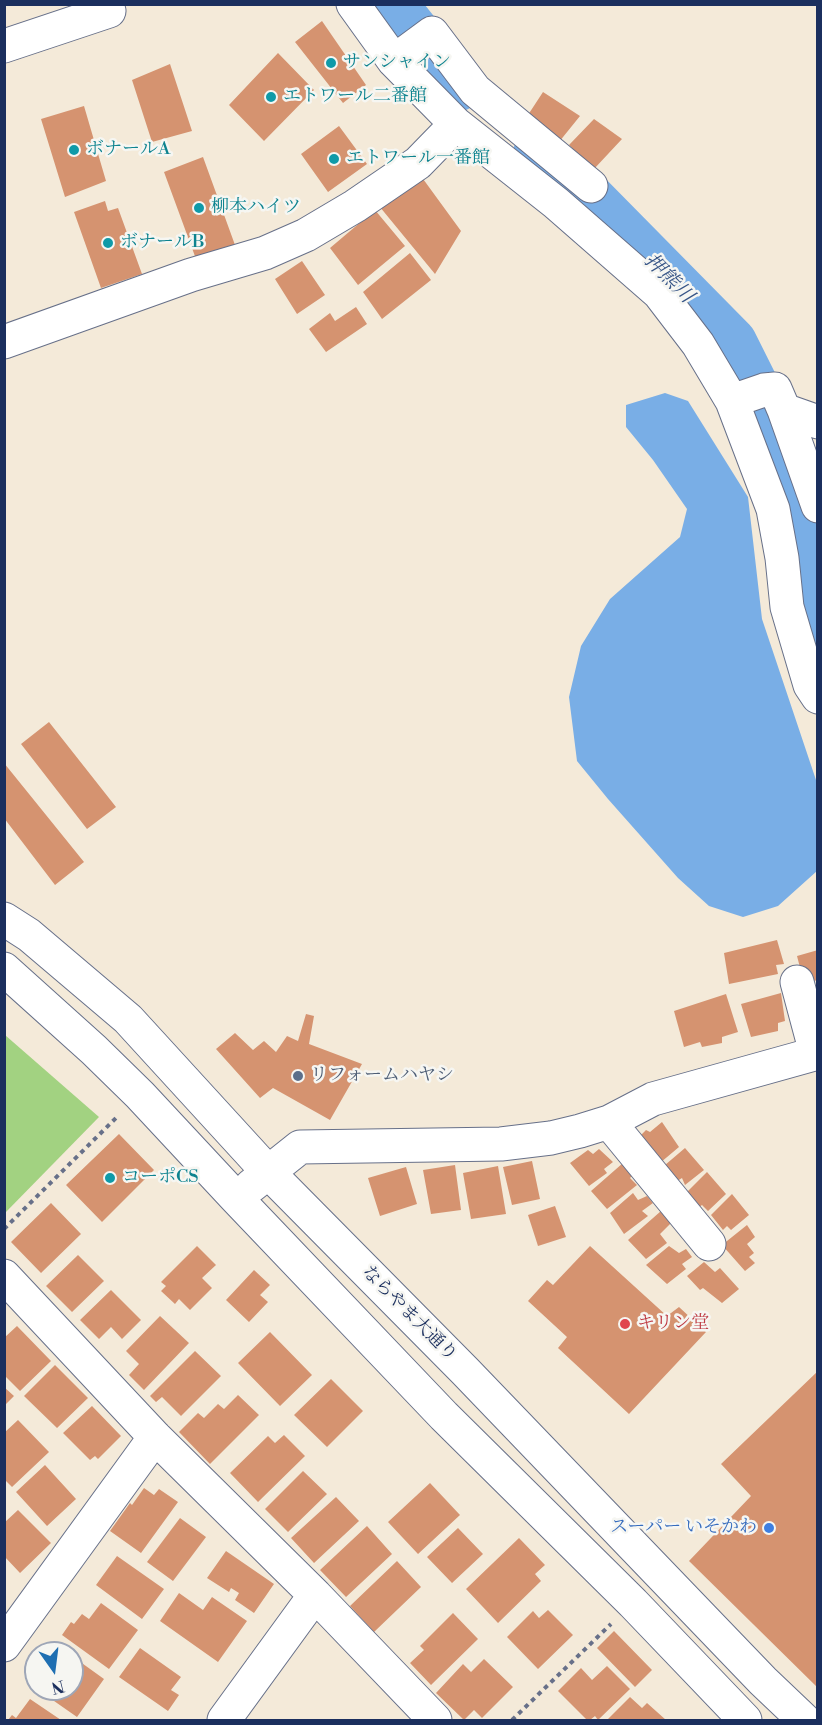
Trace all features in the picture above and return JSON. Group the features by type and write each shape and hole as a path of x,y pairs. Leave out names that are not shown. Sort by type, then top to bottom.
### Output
{"street":[{"path":"4,46 109,11 107,4"},
{"path":"353,4 394,61 456,124 556,203 659,293 698,344 732,401 773,509 782,558 787,608 810,685 818,697"},
{"path":"394,61 432,33 475,90 591,186"},
{"path":"4,342 192,275 264,253 306,235 355,206 418,163 456,124"},
{"path":"732,401 774,400 818,422"},
{"path":"774,400 818,506"},
{"name":"ならやま大通り","path":"4,918 28,935 128,1019 268,1172 465,1371 763,1681 804,1720"},
{"path":"4,969 140,1095 444,1416 633,1603 745,1720"},
{"path":"236,1198 300,1147 501,1144 551,1138 609,1122 653,1099 817,1053 797,982"},
{"path":"609,1122 709,1244"},
{"path":"4,1276 155,1437 315,1595 435,1720"},
{"path":"4,1645 155,1437"},
{"path":"224,1720 315,1595"}],"path":[{"path":"4,1229 121,1113"},
{"path":"513,1720 614,1621"}],"green space":[{"path":"5,1035 99,1117 5,1213"}],"water":[{"path":"665,393 688,401 748,497 762,619 817,783 817,871 778,906 743,917 709,906 678,878 577,761 569,697 581,646 610,599 680,537 687,509 653,460 626,427 626,405"}],"building":[{"name":"サンシャイン","path":"322,21 366,85 343,103 295,42"},
{"name":"エトワール二番館","path":"278,53 314,90 264,141 229,105"},
{"path":"170,64 192,131 152,142 132,80"},
{"path":"543,92 580,116 559,142 526,118"},
{"name":"ボナールA","path":"84,106 106,181 65,197 41,119"},
{"path":"594,119 622,139 594,169 569,145"},
{"name":"エトワール一番館","path":"339,126 367,164 328,192 301,154"},
{"name":"柳本ハイツ","path":"203,157 235,245 196,259 164,172"},
{"path":"418,172 461,231 435,274 375,201"},
{"name":"ボナールB","path":"105,201 108,211 118,208 142,274 101,288 74,212"},
{"path":"375,210 405,246 358,285 330,248"},
{"path":"410,253 431,280 382,319 363,292"},
{"path":"302,261 325,295 297,314 275,279"},
{"path":"356,307 367,324 326,352 309,329 330,313 335,321"},
{"path":"49,722 116,807 87,829 21,744"},
{"path":"4,763 84,862 55,885 4,818"},
{"path":"777,940 784,964 776,965 778,974 729,984 724,953"},
{"path":"818,950 818,980 804,983 797,956"},
{"path":"781,993 785,1021 778,1023 778,1031 751,1037 741,1004"},
{"path":"726,994 738,1032 722,1037 722,1043 702,1047 700,1042 684,1047 674,1011"},
{"name":"リフォームハヤシ","path":"306,1014 314,1016 309,1044 362,1064 330,1120 273,1088 260,1098 216,1049 235,1033 253,1050 264,1041 276,1052 287,1036 298,1041"},
{"path":"662,1122 679,1147 654,1168 640,1136 646,1130 650,1132"},
{"name":"コーポCS","path":"119,1134 154,1170 102,1222 66,1185"},
{"path":"685,1148 704,1170 685,1185 682,1178 671,1185 658,1171"},
{"path":"599,1149 613,1162 604,1169 607,1173 589,1186 570,1163 588,1150 593,1154"},
{"path":"532,1161 540,1199 512,1205 503,1167"},
{"path":"623,1163 634,1174 630,1178 637,1185 607,1209 591,1191"},
{"path":"455,1165 461,1210 431,1214 423,1170"},
{"path":"498,1166 506,1214 471,1219 463,1173"},
{"path":"406,1167 417,1204 380,1216 368,1178"},
{"path":"707,1172 726,1194 708,1211 702,1205 695,1210 684,1195"},
{"path":"633,1193 638,1200 647,1196 653,1203 642,1211 648,1216 624,1234 610,1213"},
{"path":"732,1194 749,1215 731,1230 727,1226 723,1230 711,1215"},
{"path":"51,1203 81,1234 41,1273 11,1242"},
{"path":"555,1206 566,1237 538,1246 528,1215"},
{"path":"661,1211 671,1223 660,1234 667,1243 646,1259 628,1240"},
{"path":"747,1225 755,1237 747,1244 754,1253 749,1257 755,1263 745,1271 722,1245"},
{"path":"197,1246 216,1265 202,1278 212,1288 190,1310 179,1299 175,1304 161,1291 166,1286 161,1282"},
{"name":"キリン堂","path":"590,1246 667,1316 679,1307 706,1332 629,1414 558,1348 567,1337 528,1301 547,1280 553,1285"},
{"path":"669,1246 679,1253 686,1249 692,1257 682,1264 686,1269 667,1284 646,1265"},
{"path":"78,1255 104,1281 72,1312 46,1286"},
{"path":"704,1262 715,1272 720,1268 739,1289 722,1303 703,1288 700,1290 687,1276"},
{"path":"254,1270 270,1285 260,1295 268,1302 249,1322 226,1300"},
{"path":"111,1290 141,1320 122,1339 111,1327 99,1339 80,1320"},
{"path":"160,1316 189,1343 144,1390 129,1375 139,1364 126,1351"},
{"path":"17,1326 51,1361 20,1391 4,1375 4,1338"},
{"path":"270,1332 312,1375 280,1406 238,1363"},
{"path":"195,1351 221,1376 181,1416 162,1397 156,1402 150,1396"},
{"path":"55,1365 88,1398 57,1428 24,1396"},
{"name":"スーパー いそかわ","path":"818,1371 818,1688 689,1561 751,1496 721,1464"},
{"path":"331,1379 363,1411 327,1447 294,1415"},
{"path":"4,1387 14,1396 4,1406"},
{"path":"238,1395 259,1415 210,1464 179,1432 198,1413 204,1418 218,1404 224,1409"},
{"path":"92,1406 121,1436 98,1459 95,1456 90,1460 63,1433"},
{"path":"18,1420 49,1452 12,1487 4,1479 4,1433"},
{"path":"284,1435 305,1456 258,1502 230,1473 268,1436 275,1443"},
{"path":"45,1465 76,1499 47,1526 16,1492"},
{"path":"303,1471 327,1494 288,1532 265,1509"},
{"path":"430,1483 460,1515 418,1554 388,1522"},
{"path":"144,1488 154,1495 159,1489 178,1502 141,1553 110,1531"},
{"path":"336,1497 359,1521 314,1563 291,1538"},
{"path":"18,1510 51,1543 20,1573 4,1556 4,1523"},
{"path":"180,1518 206,1537 173,1581 147,1562"},
{"path":"367,1526 392,1554 346,1597 320,1570"},
{"path":"458,1528 483,1554 452,1583 427,1557"},
{"path":"519,1538 545,1565 535,1574 541,1581 498,1623 466,1589"},
{"path":"226,1551 274,1584 254,1613 235,1600 239,1593 231,1588 229,1592 207,1578"},
{"path":"117,1556 164,1589 142,1619 96,1585"},
{"path":"397,1561 421,1587 374,1632 350,1606"},
{"path":"179,1593 203,1610 212,1597 247,1621 218,1662 160,1621"},
{"path":"101,1603 138,1630 109,1669 84,1651 84,1641 70,1641 62,1635 71,1622 74,1624 82,1614 89,1619"},
{"path":"548,1610 573,1635 538,1669 507,1637 533,1611 539,1618"},
{"path":"453,1613 478,1639 431,1685 410,1663 424,1650 420,1646"},
{"path":"614,1631 652,1670 635,1687 597,1648"},
{"path":"140,1648 181,1677 171,1690 179,1695 168,1711 119,1677"},
{"path":"484,1659 513,1687 482,1718 474,1710 464,1720 436,1693 463,1664 471,1672"},
{"path":"84,1665 104,1679 77,1717 54,1701 84,1701"},
{"path":"607,1666 630,1689 598,1720 595,1716 587,1720 558,1691 581,1668 592,1680"},
{"path":"630,1697 642,1708 647,1703 666,1720 607,1720"},
{"path":"29,1701 33,1701 61,1720 8,1720 12,1715 16,1718"}],"waterway":[{"name":"押熊川","path":"391,4 456,86"},
{"name":"押熊川","path":"539,154 588,198 731,343 787,455 807,529 813,617 818,628"}],"place":[{"name":"サンシャイン","path":"331,63"},
{"name":"エトワール二番館","path":"271,97"},
{"name":"ボナールA","path":"74,150"},
{"name":"エトワール一番館","path":"334,159"},
{"name":"柳本ハイツ","path":"199,208"},
{"name":"ボナールB","path":"108,243"},
{"name":"リフォームハヤシ","path":"298,1076"},
{"name":"コーポCS","path":"110,1178"},
{"name":"キリン堂","path":"625,1324"},
{"name":"スーパー いそかわ","path":"769,1528"}]}
